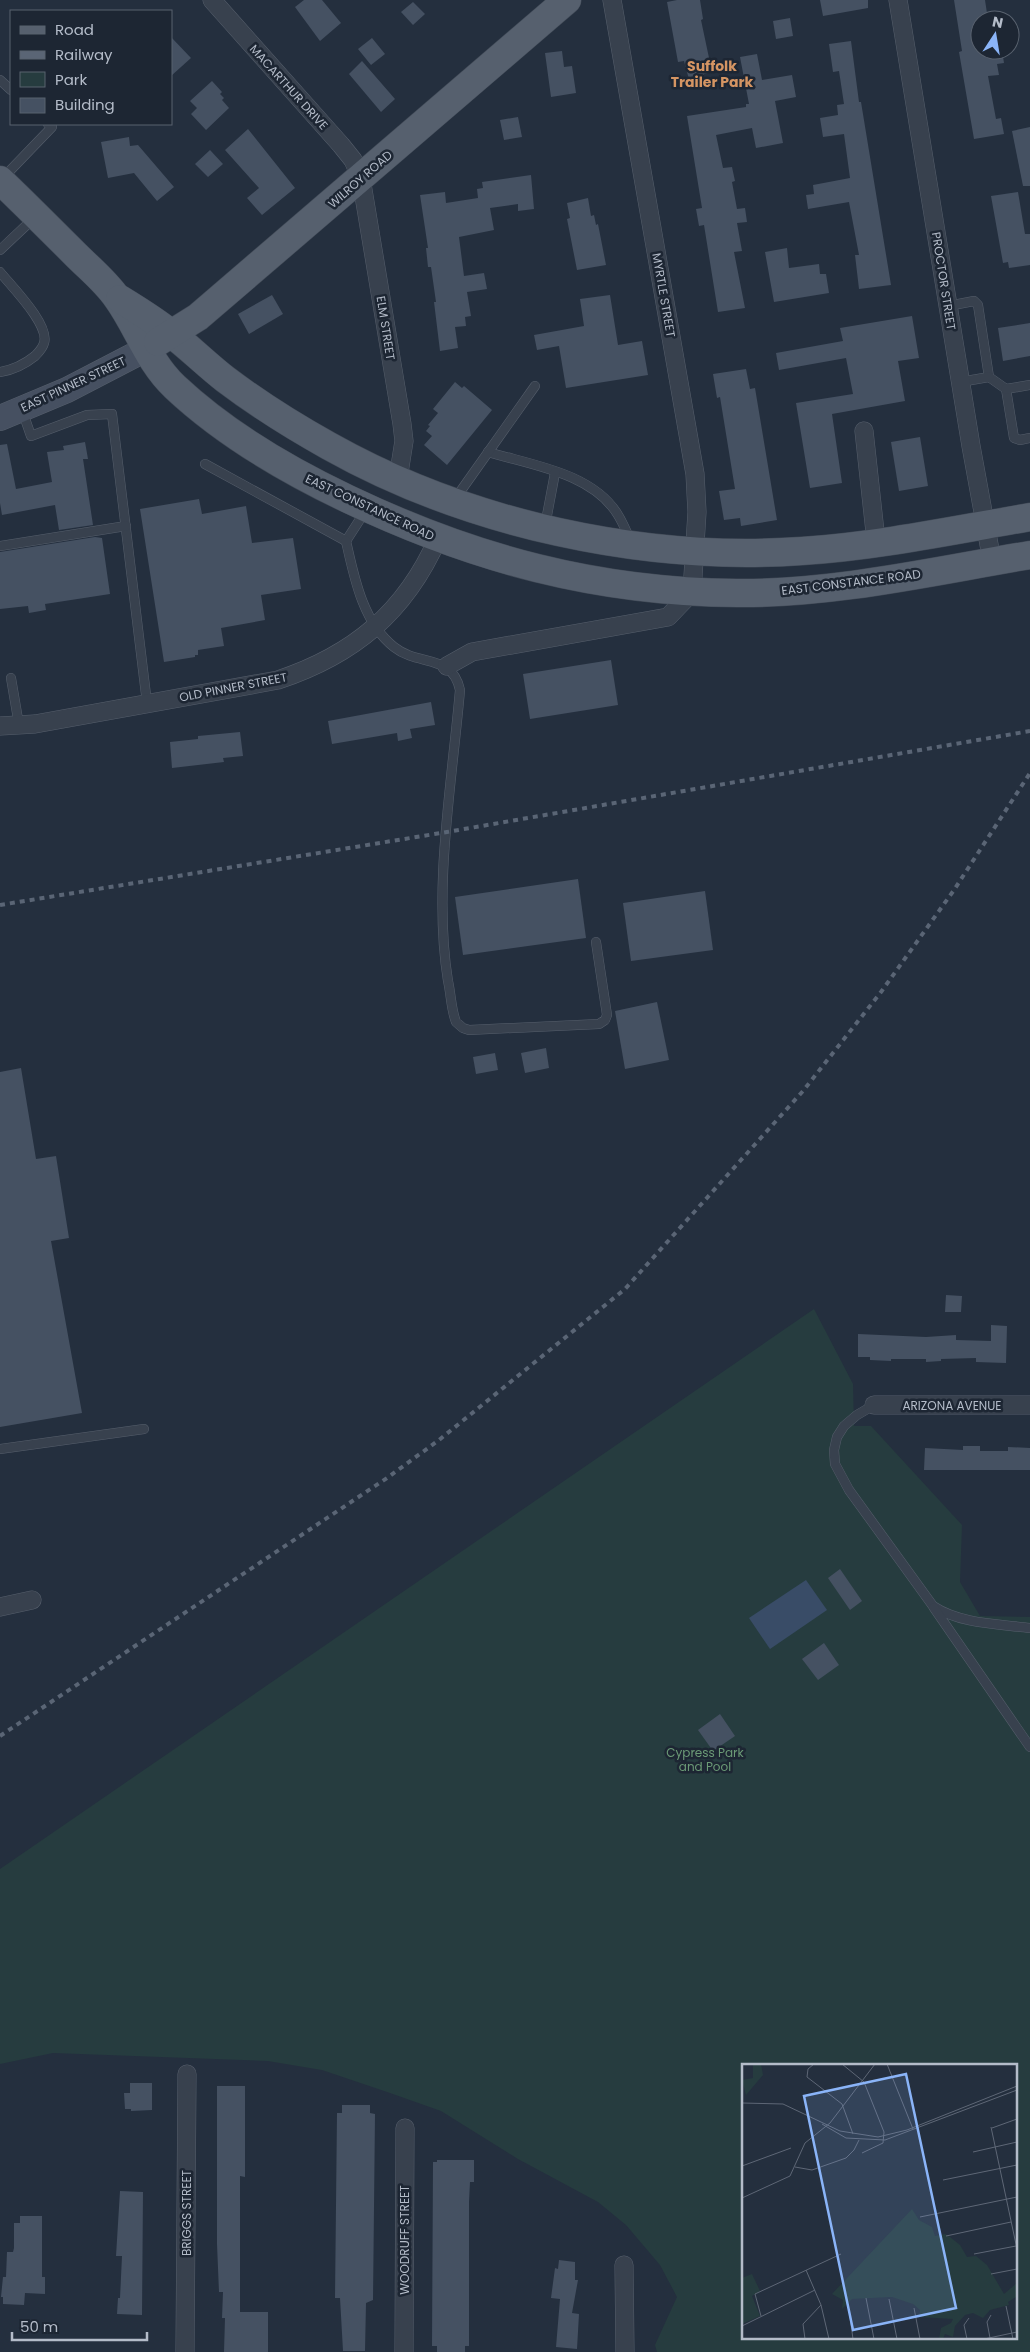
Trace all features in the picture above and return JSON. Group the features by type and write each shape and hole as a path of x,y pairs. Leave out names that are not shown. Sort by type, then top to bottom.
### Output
{"main road":[{"name":"WILROY ROAD","path":"146,349 198,317 567,0"},
{"name":"EAST CONSTANCE ROAD","path":"0,180 116,297 172,334 225,379 279,416 330,446 398,479 454,501 544,528 634,546 741,554 803,551 1030,517"},
{"name":"EAST CONSTANCE ROAD","path":"116,297 161,372 174,387 208,416 284,465 367,508 438,538 536,569 591,580 692,592 739,593 819,589 1030,555"},
{"name":"EAST PINNER STREET","path":"11,414 67,390 146,349"}],"street":[{"name":"MACARTHUR DRIVE","path":"212,0 341,145 353,160 361,178"},
{"name":"MYRTLE STREET","path":"612,0 695,474 697,512 692,592"},
{"name":"PROCTOR STREET","path":"898,0 960,382 992,562"},
{"name":"ELM STREET","path":"361,178 402,424 404,441 398,479"},
{"path":"864,431 876,541"},
{"name":"OLD PINNER STREET","path":"0,726 19,725 146,704 278,680 307,670 335,657 376,627 395,606 420,571 438,538"},
{"path":"447,666 472,652 668,617 692,592"},
{"name":"ARIZONA AVENUE","path":"874,1405 1030,1405"},
{"path":"0,1608 32,1600"},
{"name":"BRIGGS STREET","path":"185,2352 187,2074"},
{"name":"WOODRUFF STREET","path":"404,2128 404,2352"},
{"path":"624,2265 625,2352"}],"lane":[{"path":"0,80 10,89"},
{"path":"0,180 52,127 49,125"},
{"path":"0,250 36,216"},
{"path":"0,272 38,318 44,332 44,343 38,353 26,363 0,372"},
{"path":"948,306 974,301 978,305 989,376 1006,389 1014,438 1020,440 1030,438"},
{"path":"960,382 989,376"},
{"path":"1006,389 1030,385"},
{"path":"454,501 535,386"},
{"path":"11,414 31,436 87,415 112,414 146,704"},
{"path":"488,452 582,483 601,496 618,514 634,546"},
{"path":"205,464 346,541"},
{"path":"544,528 555,473"},
{"path":"367,508 346,541 357,591 376,627 394,647 405,654 447,666 458,679 460,690 444,865 443,915 446,964 456,1022 469,1030 599,1024 605,1020 607,1015 596,942"},
{"path":"0,546 126,526"},
{"path":"11,678 19,725"},
{"path":"874,1405 857,1415 844,1426 836,1437 834,1450 835,1464 849,1490 933,1606 1030,1747"},
{"path":"0,1449 144,1429"},
{"path":"933,1606 942,1612 959,1617 1030,1628"}],"green space":[{"name":"Cypress Park and Pool","path":"814,1309 853,1384 854,1426 871,1426 962,1525 960,1582 980,1616 1030,1617 1030,2352 657,2352 655,2345 677,2297 660,2265 626,2225 598,2202 518,2159 441,2111 322,2070 268,2061 53,2053 0,2064 0,1869"}],"water":[{"path":"806,1580 827,1610 770,1649 749,1618"}],"building":[{"path":"304,0 322,0 341,23 320,41 295,7"},
{"path":"700,0 703,19 701,20 712,72 704,74 705,85 691,87 684,61 678,62 667,2"},
{"path":"820,0 868,0 868,8 823,16"},
{"path":"954,0 985,0 986,10 970,10 970,60 1004,60 1004,63 997,64 999,75 988,76 996,119 1001,118 1004,134 974,139 959,52 962,51"},
{"path":"413,2 425,14 413,25 401,12"},
{"path":"790,18 793,36 776,39 773,21"},
{"path":"172,38 191,58 172,75"},
{"path":"372,38 385,54 371,65 358,49"},
{"path":"851,41 859,102 861,102 891,285 859,289 855,255 859,255 849,202 808,209 806,195 814,194 813,185 850,178 844,134 823,137 820,118 838,115 837,105 844,104 839,71 833,72 829,44"},
{"path":"562,51 564,67 572,66 576,93 551,97 545,53"},
{"path":"757,54 762,80 792,75 796,97 775,101 783,143 756,148 752,128 716,135 723,168 732,167 735,181 732,182 737,209 745,208 747,222 737,223 742,251 734,252 745,308 718,312 704,225 699,226 696,209 702,208 687,116 746,107 746,104 749,104 740,57"},
{"path":"362,61 395,99 381,112 349,74"},
{"path":"212,81 222,92 220,94 224,98 222,100 229,108 206,130 191,114 197,108 190,101"},
{"path":"518,117 522,137 504,140 500,120"},
{"path":"1030,127 1030,186 1023,186 1012,131"},
{"path":"248,129 295,188 262,215 247,198 259,188 225,150"},
{"path":"129,137 130,146 138,145 174,187 157,201 134,173 108,178 101,142"},
{"path":"210,150 223,164 208,177 195,164"},
{"path":"531,175 534,209 518,211 518,204 490,208 494,230 459,237 464,276 484,273 487,289 467,292 471,316 465,317 466,326 455,327 458,348 440,351 434,302 436,302 431,267 428,267 426,248 428,248 420,195 445,192 446,203 478,198 477,189 483,188 482,182"},
{"path":"1018,192 1025,234 1030,234 1030,265 1009,268 1008,262 1003,263 991,196"},
{"path":"588,198 591,216 594,215 596,225 598,224 606,265 577,270 567,219 570,218 567,203"},
{"path":"787,248 789,268 819,264 820,274 826,274 829,293 774,302 765,252"},
{"path":"272,295 283,314 249,334 238,314"},
{"path":"610,295 618,345 642,341 648,375 566,388 559,346 537,350 534,335 584,326 580,299"},
{"path":"912,316 919,358 898,361 905,401 832,414 842,483 810,488 796,403 853,394 846,358 779,370 776,353 843,341 840,328"},
{"path":"1030,323 1030,356 1003,361 998,328"},
{"path":"746,369 750,389 755,388 777,520 741,526 740,518 724,520 719,491 735,489 720,397 717,398 713,374"},
{"path":"455,382 462,388 464,386 492,410 447,465 424,445 432,436 426,431 430,426 428,425 438,413 433,409"},
{"path":"920,437 928,486 899,491 891,442"},
{"path":"85,442 88,459 83,459 93,525 59,530 55,505 2,515 0,503 0,445 7,444 16,489 52,482 47,452 64,450 63,446"},
{"path":"199,499 202,514 246,506 252,543 293,538 301,589 261,595 265,620 221,628 224,646 198,650 198,655 195,655 195,657 164,662 140,509"},
{"path":"95,537 102,538 110,594 45,604 46,610 29,613 28,606 0,609 0,552"},
{"path":"611,660 618,705 530,719 523,674"},
{"path":"431,702 435,725 410,729 412,738 398,741 397,733 332,744 328,721"},
{"path":"240,732 243,756 223,758 224,762 172,768 170,742 198,739 198,736"},
{"path":"578,879 586,938 463,955 455,897"},
{"path":"705,891 713,950 631,961 623,903"},
{"path":"657,1002 669,1060 625,1069 615,1011"},
{"path":"546,1048 549,1068 525,1073 521,1053"},
{"path":"495,1053 498,1070 476,1074 473,1057"},
{"path":"21,1068 36,1159 56,1156 69,1238 51,1241 82,1413 0,1427 0,1072"},
{"path":"946,1295 962,1296 961,1312 945,1312"},
{"path":"991,1325 1007,1326 1006,1363 976,1362 976,1358 941,1359 941,1361 926,1362 926,1359 891,1359 891,1361 870,1360 870,1357 858,1357 858,1334 926,1337 956,1335 956,1340 991,1341"},
{"path":"963,1446 980,1446 980,1451 1008,1451 1008,1447 1030,1448 1030,1470 924,1470 925,1448 963,1450"},
{"path":"840,1569 862,1601 850,1610 828,1578"},
{"path":"824,1643 839,1665 818,1680 802,1659"},
{"path":"720,1714 735,1736 713,1751 698,1730"},
{"path":"130,2083 152,2083 152,2110 131,2111 131,2109 125,2109 124,2093 130,2093"},
{"path":"217,2086 245,2086 245,2177 240,2176 240,2312 268,2312 268,2352 224,2352 225,2318 222,2318 223,2292 219,2292 217,2244"},
{"path":"342,2105 370,2105 370,2113 375,2114 373,2300 366,2303 365,2351 343,2351 340,2298 335,2298 337,2113 342,2113"},
{"path":"437,2160 474,2160 474,2182 470,2182 469,2202 469,2346 465,2346 465,2352 437,2352 437,2346 432,2346 433,2162 437,2162"},
{"path":"120,2191 143,2192 142,2315 117,2314 118,2298 120,2298 122,2256 116,2256"},
{"path":"20,2216 42,2216 42,2277 45,2277 45,2294 25,2293 24,2305 3,2304 3,2297 1,2297 3,2277 6,2277 7,2252 13,2252 14,2223 20,2223"},
{"path":"559,2260 575,2262 575,2280 578,2280 572,2313 579,2314 577,2349 556,2347 560,2299 551,2298 555,2268 558,2269"}],"railway":[{"path":"0,905 447,832 1030,731"},
{"path":"0,1736 387,1478 439,1440 625,1289 803,1091 881,992 954,890 1030,773"}],"district":[{"name":"Suffolk Trailer Park","path":"712,74"}]}
